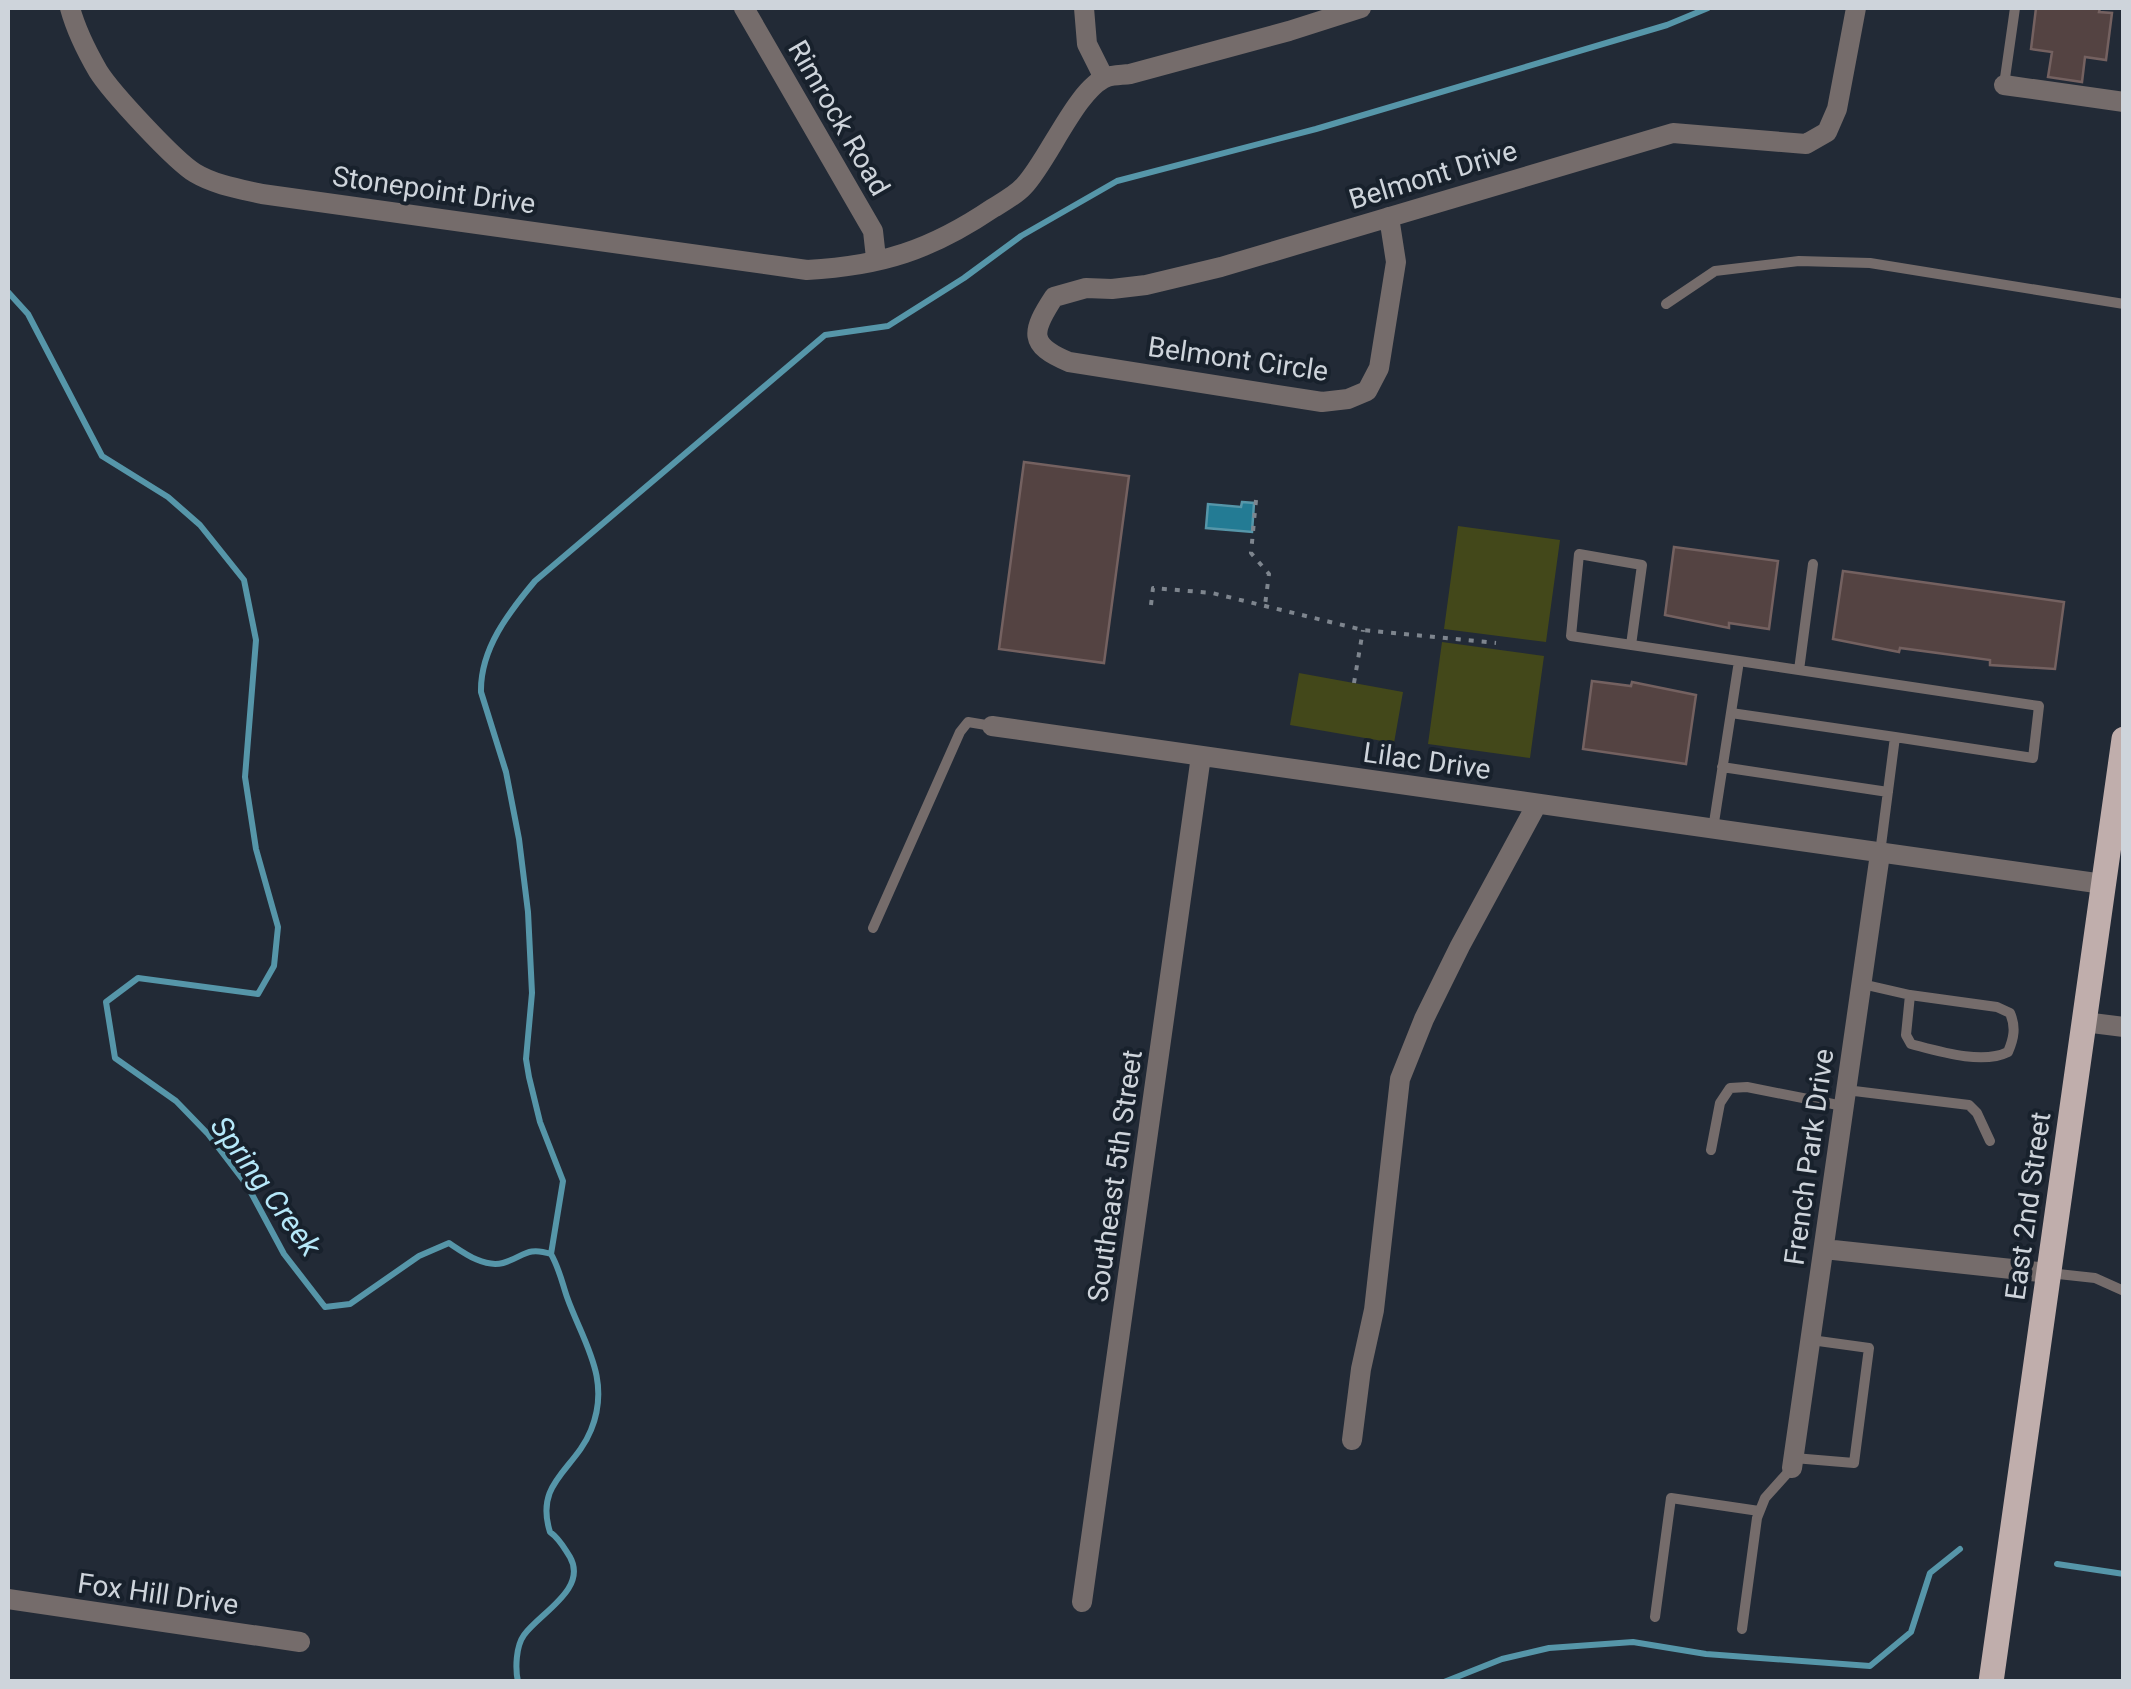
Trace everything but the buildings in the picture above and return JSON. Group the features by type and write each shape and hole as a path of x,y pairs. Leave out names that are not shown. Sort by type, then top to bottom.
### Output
{"main road":[{"name":"East 2nd Street","path":"1991,1682 2124,739"}],"street":[{"name":"Stonepoint Drive","path":"70,8 100,74 194,173 227,186 806,270 840,268 926,248 1023,188 1076,106 1104,78"},
{"name":"Rimrock Road","path":"744,8 873,232 876,258"},
{"path":"1084,8 1087,44 1104,78 1290,31 1361,8"},
{"name":"Belmont Drive","path":"1054,297 1086,288 1112,289 1164,281 1672,133 1806,144 1827,132 1837,109 1856,8"},
{"path":"2004,85 2124,102"},
{"name":"Belmont Circle","path":"1054,297 1037,322 1037,340 1046,352 1069,362 1322,402 1348,399 1367,391 1379,368 1396,262 1390,217"},
{"name":"Lilac Drive","path":"992,726 2104,884"},
{"name":"Southeast 5th Street","path":"1082,1602 1201,756"},
{"path":"1352,1440 1374,1310 1400,1079 1438,990 1502,864 1538,804"},
{"name":"French Park Drive","path":"1793,1463 1880,854"},
{"path":"2084,1022 2124,1027"},
{"path":"1824,1249 2049,1273"},
{"name":"Fox Hill Drive","path":"8,1600 300,1642"}],"lane":[{"path":"2004,85 2015,8"},
{"path":"1666,304 1715,271 1799,261 1870,263 2124,304"},
{"path":"1631,645 1642,565 1579,554 1571,636 1631,645 1739,661 2039,706 2034,758 1731,714"},
{"path":"1799,670 1813,564"},
{"path":"1713,830 1739,661"},
{"name":"Lilac Drive","path":"873,928 960,732 968,722 992,726"},
{"path":"1880,854 1895,736"},
{"path":"1722,767 1888,792"},
{"path":"1861,984 1998,1007 2010,1013 2014,1038 2008,1052 1975,1056 1911,1044 1906,1035 1910,995"},
{"path":"1711,1150 1720,1104 1730,1088 1747,1087 1845,1098 1969,1105 1978,1113 1990,1142"},
{"path":"2049,1273 2095,1278 2124,1291"},
{"path":"1742,1628 1759,1511 1765,1498 1793,1463 1854,1464 1869,1348 1811,1340"},
{"path":"1654,1617 1671,1498 1759,1511"}],"path":[{"path":"1256,500 1251,553 1269,574 1265,605"},
{"path":"1151,605 1153,588 1212,593 1364,630 1496,643"},
{"path":"1354,683 1364,630"}],"green space":[{"path":"1458,526 1560,540 1546,642 1444,629"},
{"path":"1442,642 1544,656 1530,758 1428,744"},
{"path":"1299,673 1403,692 1394,743 1290,725"}],"water":[{"path":"1242,502 1254,503 1252,532 1206,528 1208,504 1241,507"}],"waterway":[{"path":"551,1254 563,1181 540,1122 529,1077 526,1059 532,993 519,839 506,772 481,692 491,646 506,618 535,581 825,335 888,326 1021,236 1117,181 1316,129 1667,25 1708,8"},
{"name":"Spring Creek","path":"8,292 28,314 102,456 168,497 200,525 244,580 256,640 245,777 256,849 278,927 274,966 258,994 138,978 106,1002 115,1058 176,1101 208,1134 247,1185 284,1254 325,1307 350,1304 419,1256 449,1243 474,1259 496,1264 530,1252 551,1254"},
{"name":"Spring Creek","path":"518,1682 521,1640 560,1600 573,1580 570,1557 550,1532 547,1501 558,1477 584,1444 597,1411 593,1361 551,1254"},
{"path":"1444,1682 1502,1659 1549,1648 1633,1642 1706,1654 1870,1666 1911,1632 1930,1573 1960,1549"},
{"path":"2057,1564 2124,1574"}]}
